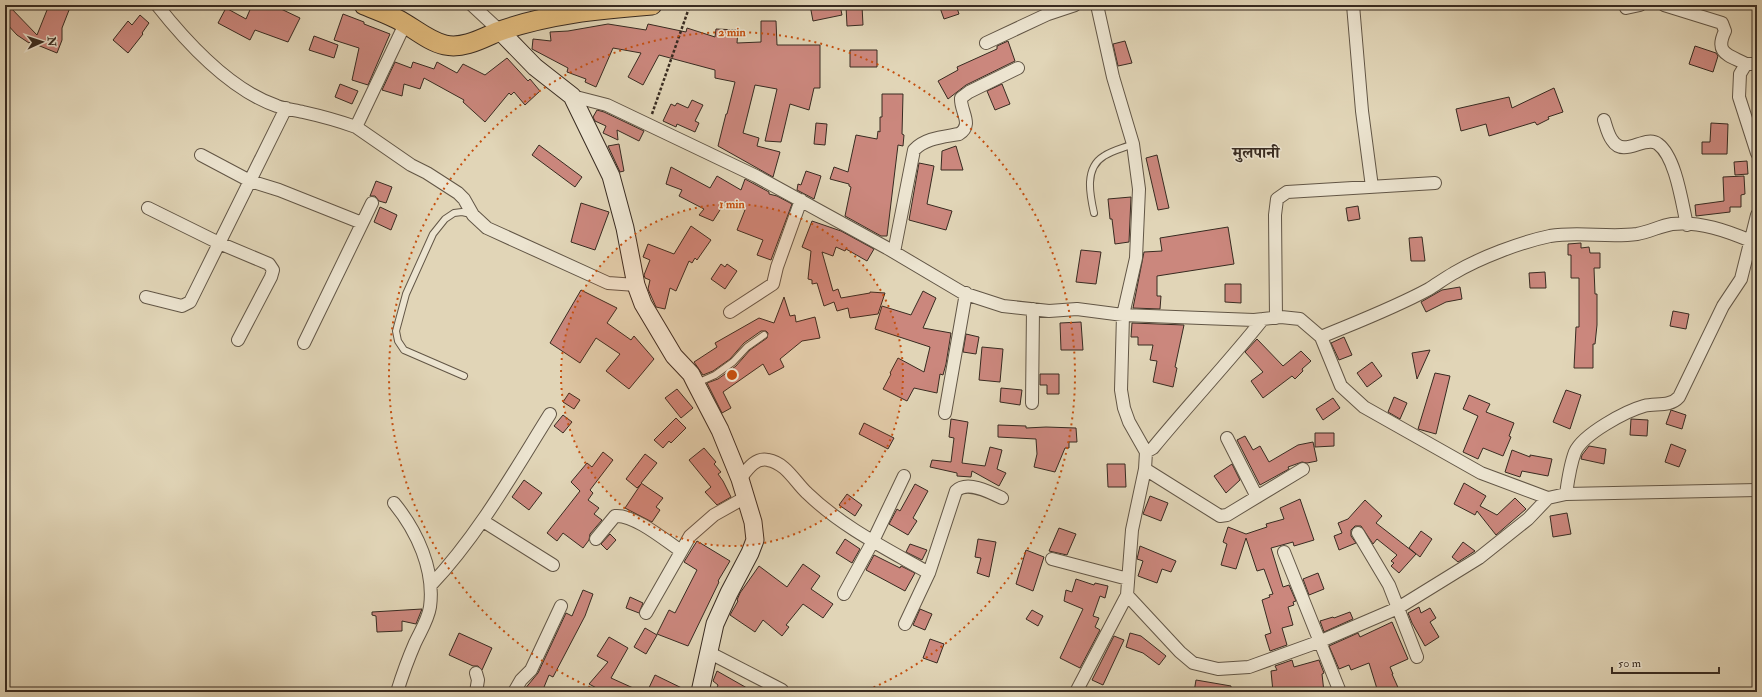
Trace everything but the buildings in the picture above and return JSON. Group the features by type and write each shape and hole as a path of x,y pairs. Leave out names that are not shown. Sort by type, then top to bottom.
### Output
{"main road":[{"path":"364,5 395,18 426,37 444,45 460,47 500,31 531,21 558,15 592,10 652,5"}],"street":[{"path":"157,5 175,29 209,62 245,91 277,106 356,127 411,165 458,193 464,199 473,215 487,228 608,283 636,285"},
{"path":"472,5 535,67 572,96 606,105 756,176 894,252 966,294 1003,306 1049,311 1077,309 1123,316 1254,320 1276,318 1300,319 1321,337 1341,386 1364,407 1481,473 1548,498 1566,494 1757,490"},
{"path":"986,43 1048,14 1075,5"},
{"path":"1076,692 1127,595 1132,530 1145,469 1146,452 1129,422 1124,408 1121,390 1123,316 1136,258 1139,189 1133,144 1114,77 1097,5"},
{"path":"1353,5 1362,111 1372,187"},
{"path":"1626,8 1640,5"},
{"path":"1664,5 1722,23 1726,31 1720,44 1721,48 1724,52 1751,64 1740,74 1739,97 1757,153"},
{"path":"356,127 405,24"},
{"path":"894,252 914,150 919,144 928,140 959,134 964,131 966,119 961,98 969,92 1018,68"},
{"path":"572,96 611,176 625,228 636,285 643,304 674,356 691,374 720,430 740,479 753,522 755,540 715,624 700,692"},
{"path":"146,297 182,306 190,302 286,108"},
{"path":"1604,120 1612,140 1618,146 1624,147 1651,142 1659,144 1663,149 1676,177 1687,225"},
{"path":"201,155 250,181 279,190 362,223"},
{"path":"1276,318 1275,215 1277,199 1287,192 1434,183"},
{"path":"730,312 773,284 777,267 801,200"},
{"path":"304,343 372,204"},
{"path":"148,208 219,243 269,264 273,270 271,277 238,340"},
{"path":"1566,494 1570,466 1576,450 1597,429 1615,418 1644,406 1667,404 1674,401 1679,396 1722,306 1741,279 1757,216"},
{"path":"1321,337 1422,292 1461,270 1524,244 1550,236 1570,234 1597,236 1638,234 1672,224 1715,227 1751,241"},
{"path":"945,413 966,294"},
{"path":"1032,309 1032,403"},
{"path":"1146,452 1153,448 1189,404 1264,319"},
{"path":"431,585 465,546 483,521 550,414"},
{"path":"1227,438 1257,497"},
{"path":"740,479 752,465 761,459 769,460 792,474 806,492 830,513 873,541 929,573"},
{"path":"1145,469 1220,516 1227,515 1303,469"},
{"path":"844,594 873,541 904,476"},
{"path":"904,624 929,573 956,491 960,487 965,486 986,491 1002,498"},
{"path":"646,613 690,536 714,515 746,497"},
{"path":"1127,595 1180,652 1193,663 1218,669 1249,667 1321,641 1398,608 1479,558 1528,519 1548,498"},
{"path":"394,503 408,523 420,546 427,565 431,585 430,608 424,626 407,663 397,692"},
{"path":"596,539 616,516 621,515 635,521 682,551"},
{"path":"483,521 553,565"},
{"path":"1358,533 1389,585 1417,657"},
{"path":"1284,552 1321,641 1340,692"},
{"path":"1052,559 1128,579"},
{"path":"514,692 521,680 531,670 561,606"},
{"path":"708,652 782,690"},
{"path":"476,673 478,680 476,692"}],"lane":[{"path":"1094,213 1089,192 1091,175 1096,163 1104,156 1133,144"},
{"path":"464,376 404,350 398,341 396,331 406,294 433,234 445,219 454,213 462,212 473,215"},
{"path":"696,384 733,362 747,347 764,335"}],"path":[{"path":"648,124 690,5"}],"district":[{"name":"मुलपानी","path":"1256,152"}]}
